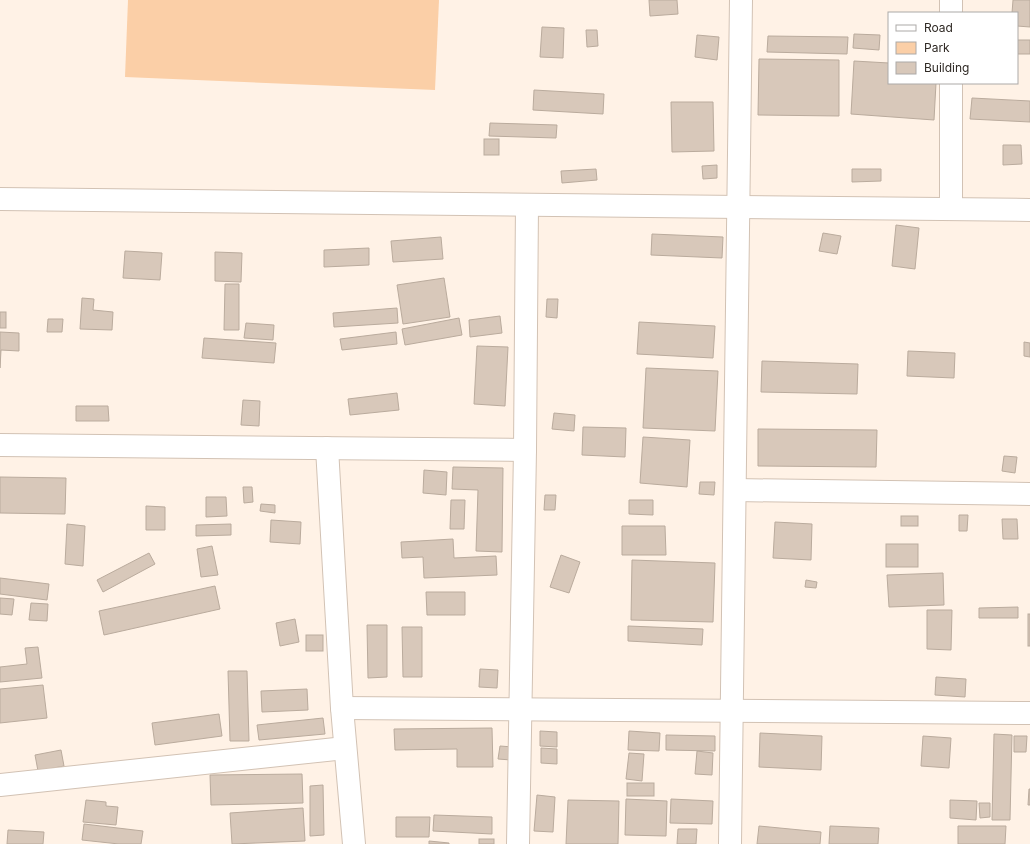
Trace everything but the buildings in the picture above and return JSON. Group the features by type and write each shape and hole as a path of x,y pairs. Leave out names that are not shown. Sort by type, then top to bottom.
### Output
{"street":[{"path":"730,844 741,0"},
{"path":"951,0 951,12"},
{"path":"951,84 951,209"},
{"path":"0,199 1030,210"},
{"path":"518,844 525,450 527,205"},
{"path":"0,445 525,450"},
{"path":"327,448 342,708 354,844"},
{"path":"735,490 1030,494"},
{"path":"342,708 1030,713"},
{"path":"0,785 345,748"}],"green space":[{"path":"128,0 439,0 435,90 125,77"}]}
